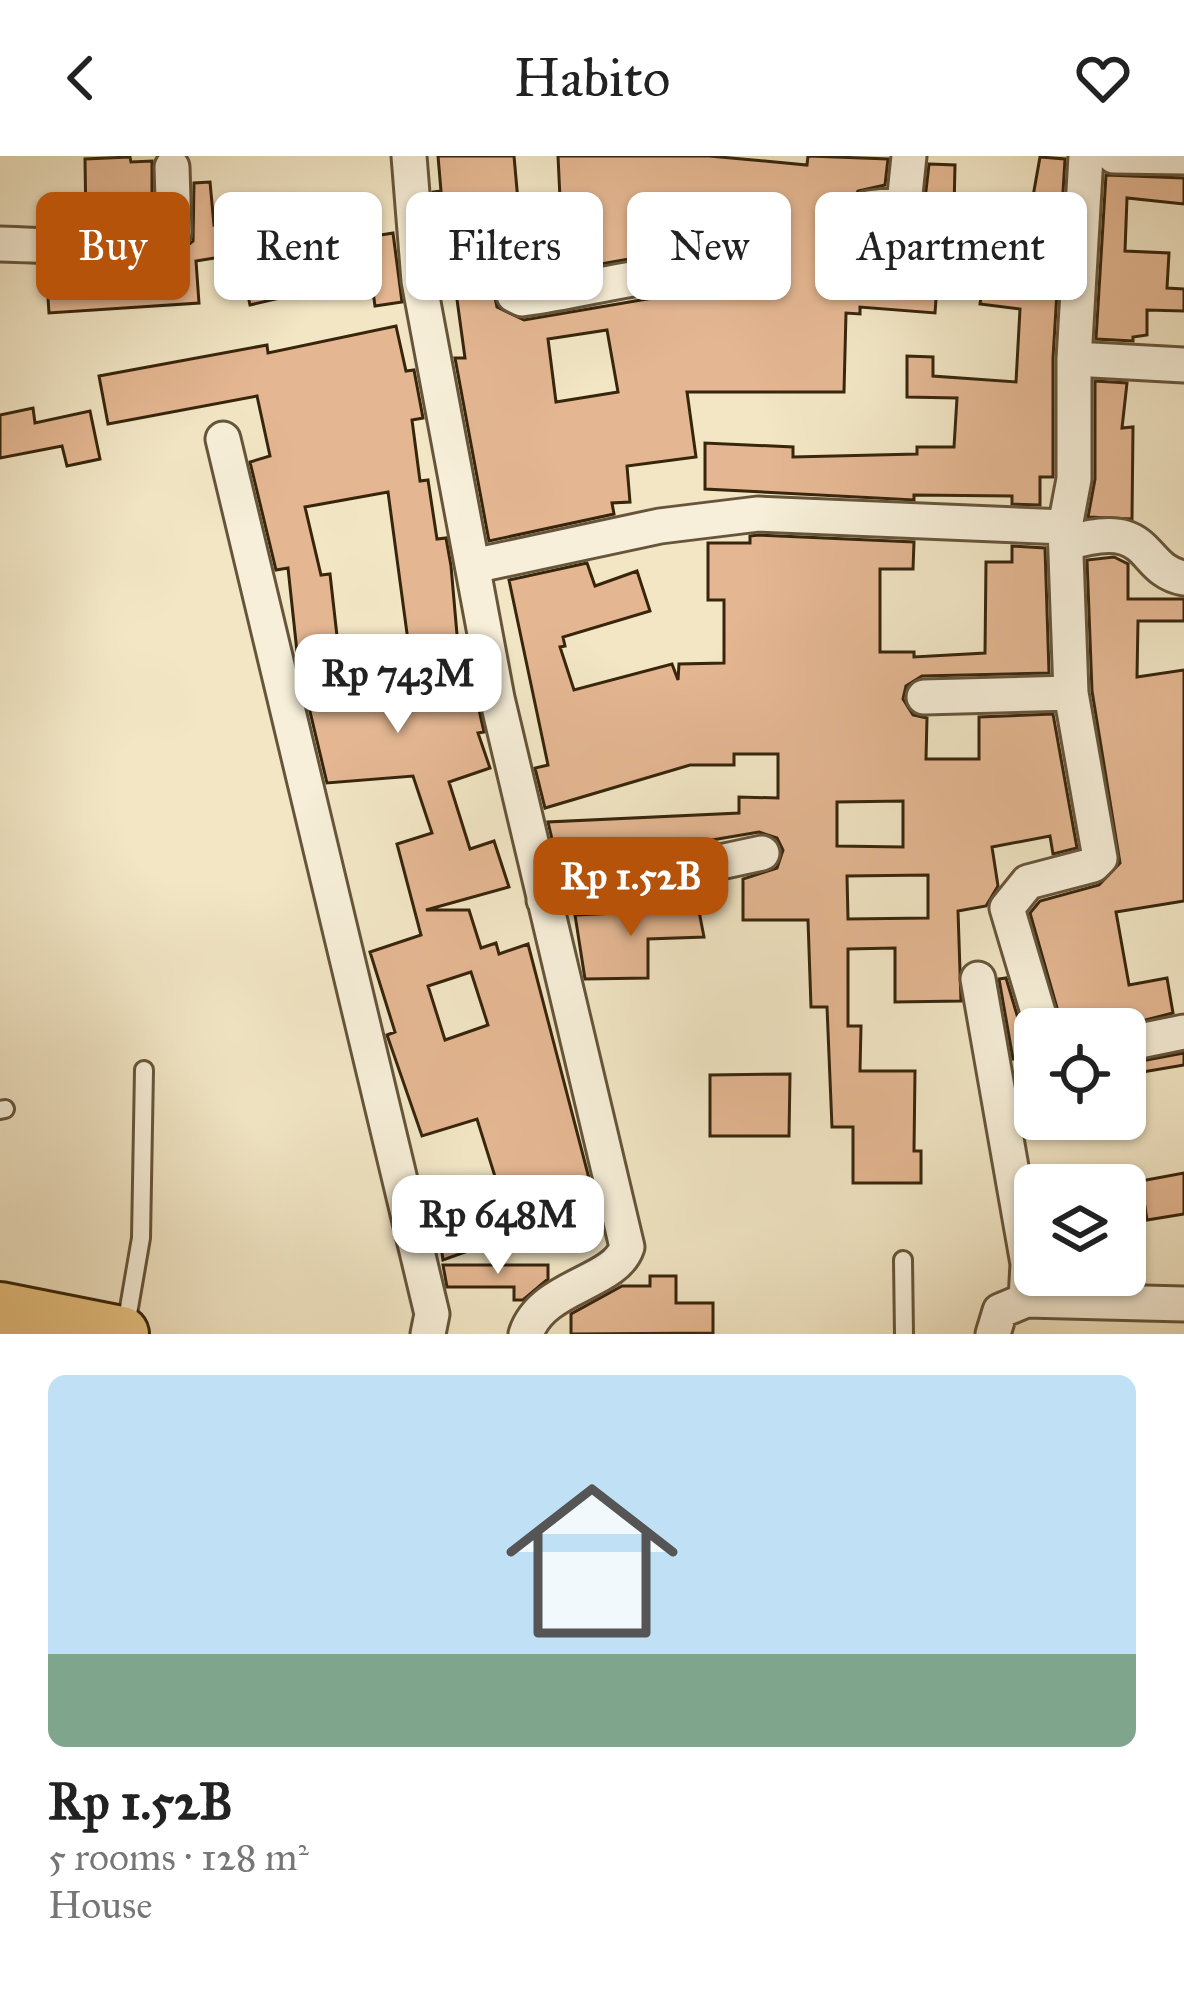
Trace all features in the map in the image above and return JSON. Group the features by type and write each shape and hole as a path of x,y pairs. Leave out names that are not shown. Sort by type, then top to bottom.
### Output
{"main road":[{"path":"0,1310 124,1328"}],"street":[{"path":"409,156 412,192"},
{"path":"905,192 909,156"},
{"path":"1037,1008 1007,908 1028,882 1093,866 1100,858 1071,693 1066,535 1073,479 1085,156"},
{"path":"1114,156 1184,157"},
{"path":"0,244 142,244 168,238 174,232 172,167"},
{"path":"427,300 473,566 544,900 627,1247 615,1265 542,1308 526,1334"},
{"path":"1074,359 1184,364"},
{"path":"223,440 430,1324"},
{"path":"473,566 660,526 758,514 1131,538 1168,573 1184,578"},
{"path":"924,697 1071,693"},
{"path":"544,900 762,853"},
{"path":"978,979 1028,1264 1026,1300"},
{"path":"1146,1040 1184,1032"},
{"path":"993,1334 1000,1311 1026,1300 1184,1304"}],"lane":[{"path":"124,1328 136,1271 144,1070"},
{"path":"903,1260 904,1334"}],"building":[{"path":"438,156 514,156 517,192 433,192 441,191"},
{"path":"558,156 709,156 807,165 808,156 888,159 885,185 857,192 815,192 815,300 936,300 935,313 860,307 860,314 846,313 844,392 687,392 696,457 627,466 630,502 612,503 614,514 489,541 455,358 465,358 457,300 495,300 497,307 524,320 641,300 791,300 791,192 627,192 627,259 603,264 603,192 560,192","holes":["607,330 618,392 556,402 548,339"]},
{"path":"1040,157 1065,159 1063,192 1034,192"},
{"path":"85,159 152,161 152,192 85,192"},
{"path":"929,164 955,165 954,192 926,192"},
{"path":"1106,175 1184,178 1184,204 1127,198 1125,251 1169,253 1167,288 1184,289 1184,311 1147,310 1147,335 1133,337 1133,341 1096,339"},
{"path":"210,182 214,225 214,258 196,261 199,303 49,313 48,300 190,300 194,183"},
{"path":"393,233 402,302 375,306 374,300 382,300 382,235"},
{"path":"981,300 1056,300 1053,477 1040,477 1040,505 1012,504 1012,496 914,495 914,500 705,489 705,443 793,447 793,457 917,454 917,447 954,447 957,398 907,397 907,356 933,357 933,376 1016,382 1020,309 980,304"},
{"path":"396,326 406,371 414,370 423,418 412,420 420,481 428,480 437,539 446,538 461,680 472,679 484,732 478,733 490,768 449,782 470,849 494,841 509,887 426,910 469,910 481,948 496,943 499,954 528,944 596,1205 443,1260 438,1225 503,1202 477,1119 422,1136 387,1035 395,1032 370,952 421,935 397,844 432,833 413,776 327,783 298,661 288,568 276,570 250,462 270,456 257,396 108,424 99,376 267,345 268,353","holes":["388,492 413,678 343,689 330,574 321,575 305,507","471,972 488,1025 445,1040 428,986"]},
{"path":"1095,381 1127,383 1122,428 1133,427 1132,519 1088,517 1095,479"},
{"path":"33,408 35,423 90,411 100,459 67,466 62,446 0,458 0,415"},
{"path":"750,536 914,542 913,569 880,569 880,652 914,652 914,657 985,653 986,562 1012,562 1012,546 1045,548 1049,673 922,676 906,686 903,699 913,715 927,718 926,759 979,759 979,717 1053,714 1077,848 1053,854 1050,836 992,847 998,886 986,906 958,911 961,1001 895,1002 895,948 848,949 848,1026 861,1026 860,1071 915,1071 914,1151 921,1151 921,1183 853,1183 853,1127 832,1127 827,1007 811,1007 808,920 743,920 743,879 777,868 783,850 777,838 759,832 560,873 548,822 739,813 739,797 778,798 778,754 734,754 734,765 690,765 545,808 535,768 548,765 509,580 587,563 595,586 637,571 650,611 563,637 565,646 560,647 574,690 672,664 678,680 679,664 724,663 724,600 708,600 708,543 750,543","holes":["903,801 903,847 837,846 837,802","928,875 928,918 848,919 847,876"]},
{"path":"1114,557 1128,564 1128,599 1184,599 1184,621 1138,621 1137,677 1184,670 1184,901 1116,912 1129,985 1167,978 1173,1013 1146,1020 1146,1008 1057,1008 1030,913 1040,901 1099,885 1120,863 1092,691 1087,560"},
{"path":"660,906 698,906 704,937 648,939 648,978 585,979 575,915 660,911"},
{"path":"1006,978 1015,1008 1014,1059 1013,1059 999,979"},
{"path":"1184,1053 1184,1065 1146,1071 1146,1060"},
{"path":"790,1074 789,1136 710,1136 710,1075"},
{"path":"1184,1173 1184,1214 1147,1220 1146,1180"},
{"path":"443,1265 548,1265 548,1279 523,1300 514,1300 514,1287 447,1287"},
{"path":"650,1276 676,1276 676,1303 713,1303 713,1333 571,1334 571,1314 622,1286 650,1286"}]}
